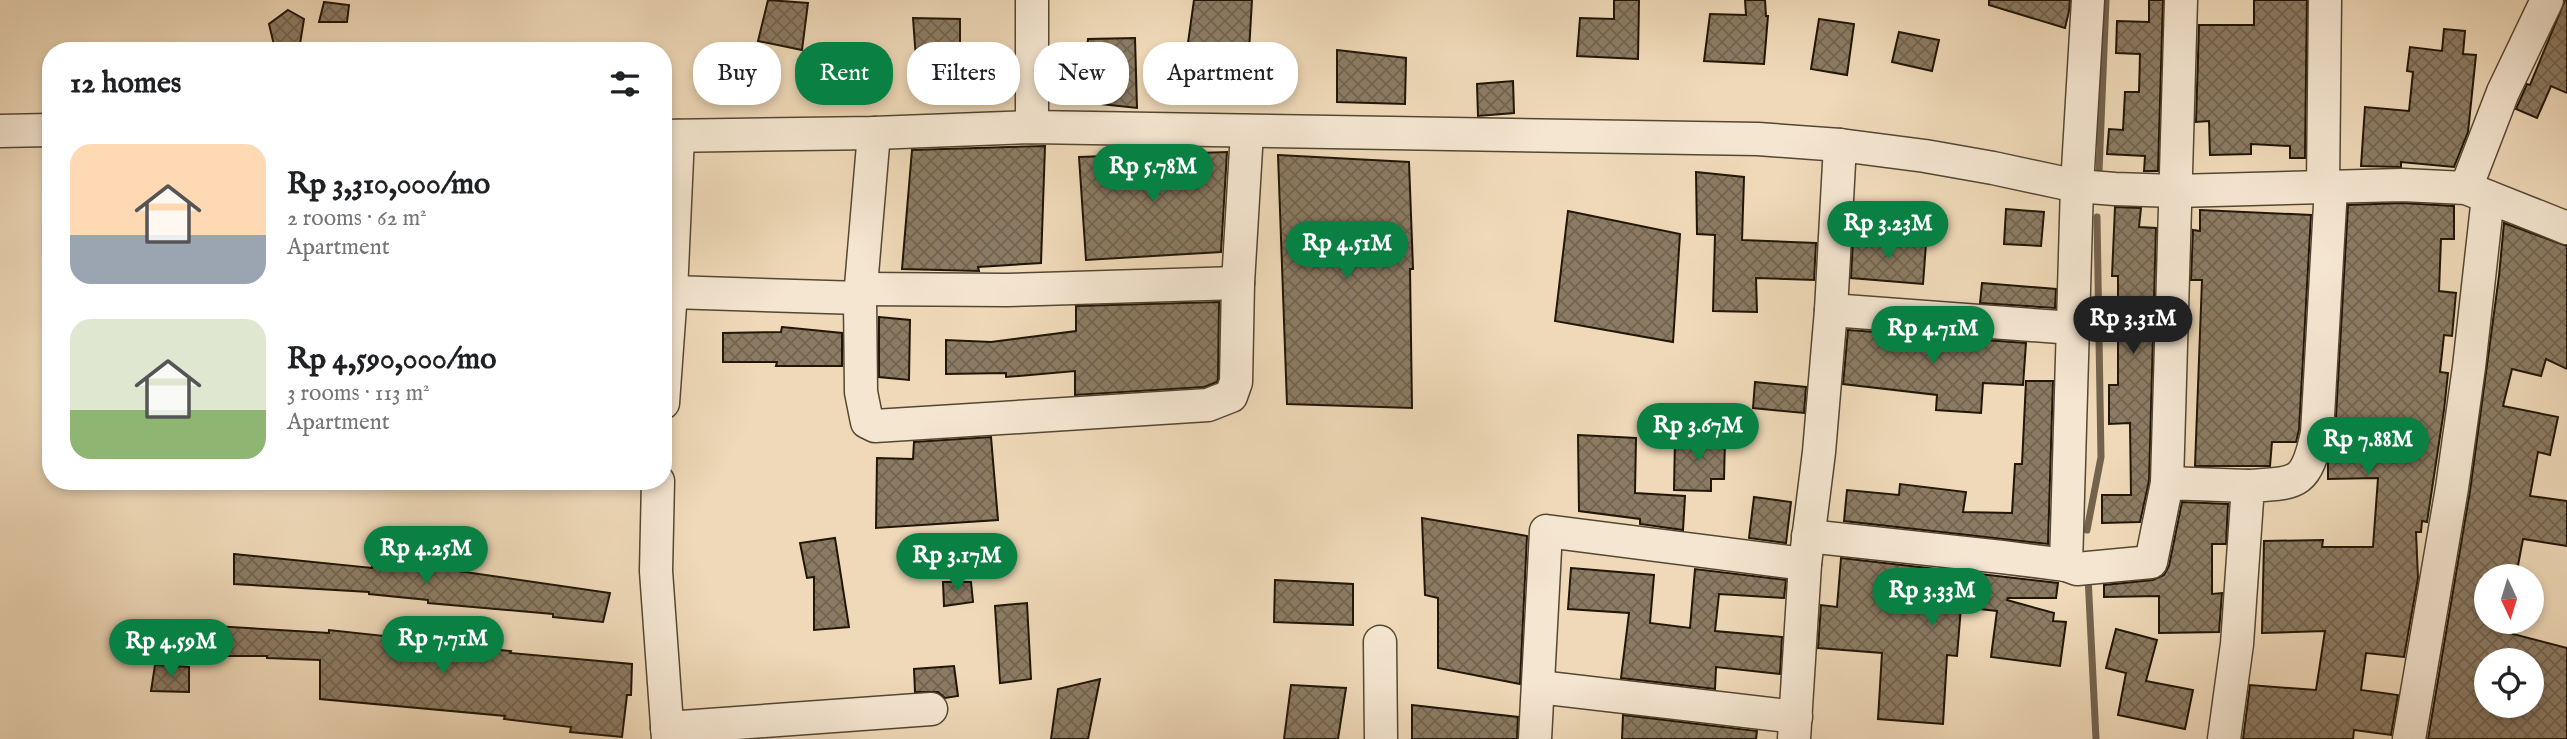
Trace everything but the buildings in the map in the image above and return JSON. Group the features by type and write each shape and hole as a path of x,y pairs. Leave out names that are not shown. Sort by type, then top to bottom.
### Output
{"street":[{"path":"1032,0 1032,127"},
{"path":"2066,565 2077,186 2088,0"},
{"path":"1535,739 1546,531 2066,565 2077,569 2151,562 2167,483 2180,0"},
{"path":"2167,483 2248,486 2279,484 2297,479 2306,471 2311,459 2317,433 2327,187 2325,0"},
{"path":"2409,739 2452,488 2469,366 2477,193 2503,92 2547,0"},
{"path":"672,136 1032,127 1758,139 1840,145 1993,168 2077,186 2176,191 2402,185 2477,193 2567,228"},
{"path":"0,131 42,130"},
{"path":"874,133 860,294 861,392 867,422 875,426 1208,405 1231,396 1236,383 1238,283 1247,132"},
{"path":"1539,687 1795,728 1806,550 1819,452 1831,310 1840,145"},
{"path":"672,292 860,294 1238,283"},
{"path":"1831,310 2073,328"},
{"path":"2224,739 2237,644 2248,486"},
{"path":"658,490 656,571 668,734 931,709"},
{"path":"1380,642 1381,739"}],"waterway":[{"path":"2099,172 2106,0"},
{"path":"2087,530 2101,457 2097,217"},
{"path":"2088,576 2096,739"}]}
